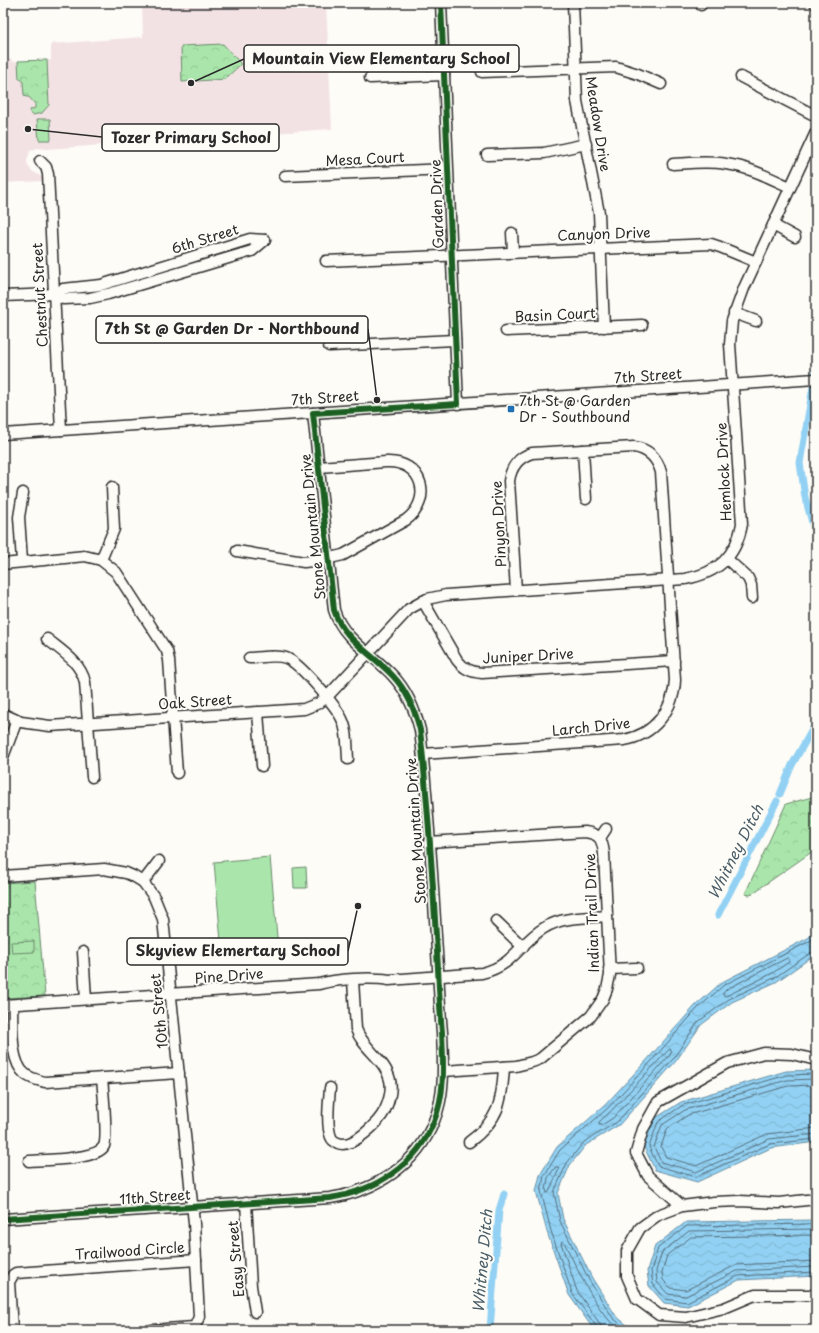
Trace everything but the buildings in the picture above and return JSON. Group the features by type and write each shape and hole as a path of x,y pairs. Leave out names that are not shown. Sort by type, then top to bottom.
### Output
{"street":[{"name":"Garden Drive","path":"441,3 450,255 458,404"},
{"name":"Meadow Drive","path":"573,3 575,68 578,101 599,213 601,248"},
{"path":"482,72 616,67 638,74 661,84"},
{"path":"370,78 444,74"},
{"path":"741,77 816,116"},
{"name":"Hemlock Drive","path":"368,653 409,609 436,596 685,579 703,575 713,570 727,559 736,544 742,524 730,344 734,314 744,288 790,187 813,146 816,132"},
{"path":"487,155 544,153 586,144"},
{"name":"Chestnut Street","path":"40,161 46,167 48,174 61,430"},
{"path":"674,164 707,162 728,164 755,171 790,187"},
{"name":"Mesa Court","path":"285,176 447,169"},
{"path":"773,225 795,237"},
{"path":"512,233 513,252"},
{"name":"6th Street","path":"3,296 54,294 63,290 105,284 250,239 265,240 252,251 108,294 90,298 63,299 54,294"},
{"name":"Canyon Drive","path":"326,261 711,244 756,262"},
{"name":"Basin Court","path":"601,248 604,327"},
{"path":"734,314 756,321"},
{"name":"Basin Court","path":"506,331 642,325"},
{"path":"329,346 454,340"},
{"name":"7th Street","path":"3,434 816,379"},
{"name":"Stone Mountain Drive","path":"309,1199 330,1198 357,1192 380,1182 402,1167 420,1146 433,1124 441,1100 444,1071 423,754 420,730 409,698 392,675 347,633 336,617 334,610 313,413"},
{"name":"Pinyon Drive","path":"516,590 509,481 512,470 522,458 528,454 583,450 638,447 649,452 658,463 661,472 668,580"},
{"path":"583,450 586,499"},
{"path":"237,551 304,562 329,559 343,555 406,520 416,512 419,505 422,493 414,471 410,467 395,461 319,467"},
{"path":"101,560 114,529 112,487"},
{"path":"22,561 19,517 23,494"},
{"path":"3,564 84,556 101,560 116,572 165,647 169,660 177,773"},
{"path":"727,559 748,578 751,585 752,598"},
{"name":"Larch Drive","path":"423,754 624,740 637,737 652,728 660,720 669,706 675,689 668,580"},
{"name":"Juniper Drive","path":"423,601 461,666 473,672 482,673 674,661"},
{"path":"48,639 74,661 80,669 85,682 92,777"},
{"name":"Oak Street","path":"3,714 17,720 37,725 50,726 304,709 319,703 326,698 368,653"},
{"path":"249,658 283,657 292,660 299,666 342,718 345,728 348,759"},
{"path":"258,712 262,766"},
{"path":"3,758 17,720"},
{"name":"Indian Trail Drive","path":"429,842 585,832 603,834 610,969 607,989 600,1005 588,1019 540,1059 523,1065 444,1071"},
{"path":"143,882 159,861"},
{"name":"10th Street","path":"3,876 104,869 126,873 133,876 143,882 154,897 163,919 193,1206 196,1260"},
{"name":"Pine Drive","path":"7,1005 319,984 379,978 389,980 474,974 490,971 508,961 542,929 560,921 607,916"},
{"path":"496,922 523,946"},
{"path":"83,952 86,1000"},
{"path":"610,969 637,968"},
{"path":"330,1088 328,1111 331,1137 334,1141 341,1144 353,1141 373,1126 385,1110 390,1094 387,1073 377,1058 358,1036 356,1029 353,980"},
{"path":"7,1005 14,1054 18,1066 26,1075 35,1080 45,1082 179,1073"},
{"path":"682,1206 648,1176 636,1153 644,1129 658,1102 727,1063 764,1053 792,1054 816,1060"},
{"path":"469,1142 480,1134 488,1125 498,1107 503,1091 504,1067"},
{"path":"29,1161 85,1157 104,1153 105,1136 102,1078"},
{"name":"11th Street","path":"3,1219 309,1199"},
{"path":"816,1199 779,1203 740,1201 682,1206 658,1215 640,1228 627,1251 627,1276 637,1299 659,1315 686,1318 724,1308 754,1295 816,1295"},
{"name":"Easy Street","path":"246,1203 255,1312"},
{"name":"Trailwood Circle","path":"12,1330 7,1306 9,1282 8,1274 18,1272 196,1260 199,1317 201,1327 152,1330"}],"shaded area":[{"path":"142,3 326,3 332,129 47,149 37,148 30,151 27,161 28,166 32,171 42,177 43,181 3,183 3,60 11,59 13,62 51,60 51,44 143,37"}],"green space":[{"path":"223,44 241,64 225,79 182,82 181,46"},
{"path":"47,60 49,105 42,113 33,115 30,113 30,110 35,108 35,104 29,97 24,95 23,82 19,79 18,61"},
{"path":"37,119 50,119 51,140 39,140"},
{"path":"816,796 816,849 750,895 745,894 786,804"},
{"path":"270,857 278,948 222,953 214,862"},
{"path":"306,867 307,888 294,888 293,868"},
{"path":"35,881 45,996 3,998 3,883"},
{"path":"34,941 34,952 12,953 11,942"}],"water":[{"path":"816,931 816,954 776,982 732,1002 701,1025 676,1061 619,1125 586,1145 570,1165 558,1193 563,1219 592,1278 616,1316 633,1330 594,1330 569,1295 547,1232 536,1191 540,1175 557,1147 605,1105 695,1006 722,982 808,938"},
{"path":"816,1070 816,1142 771,1148 697,1182 655,1170 644,1147 654,1119 681,1102 786,1071"},
{"path":"816,1220 816,1276 739,1280 688,1306 664,1303 649,1286 647,1271 655,1246 686,1222"}],"waterway":[{"name":"Whitney Ditch","path":"816,369 800,463 805,497 816,537"},
{"name":"Whitney Ditch","path":"780,794 792,765 816,723"},
{"name":"Whitney Ditch","path":"718,915 777,801"},
{"name":"Whitney Ditch","path":"490,1330 499,1210 504,1194"}],"cycle path":[{"path":"3,1219 330,1198 347,1194 378,1182 405,1163 417,1151 426,1137 438,1110 443,1077 442,1032 426,789 420,730 416,715 403,688 385,668 351,638 338,621 334,610 313,413 458,404 441,3"}],"place":[{"name":"Mountain View Elementary School","path":"191,83"},
{"name":"Tozer Primary School","path":"28,129"},
{"name":"7th St @ Garden Dr - Northbound","path":"377,400"},
{"name":"7th St @ Garden Dr - Southbound","path":"511,409"},
{"name":"Skyview Elemertary School","path":"358,906"}]}
